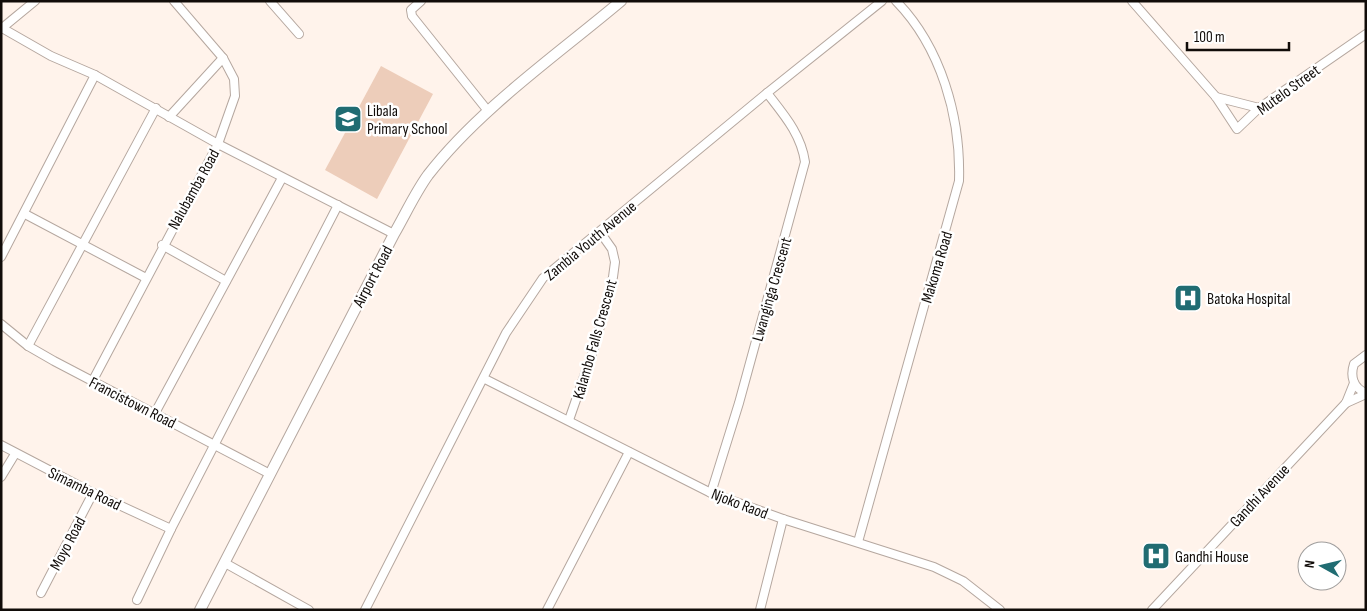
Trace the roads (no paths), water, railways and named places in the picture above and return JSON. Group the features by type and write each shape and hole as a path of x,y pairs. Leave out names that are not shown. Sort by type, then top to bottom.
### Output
{"street":[{"path":"35,1 2,29 51,56 95,75 218,144 394,234"},
{"name":"Nalubamba Road","path":"92,382 162,245 218,144 235,96 234,79 223,58 174,1"},
{"path":"270,1 299,34"},
{"path":"420,1 411,10 412,16 488,112"},
{"name":"Airport Road","path":"200,610 394,234 427,176 455,144 488,112 621,1"},
{"name":"Zambia Youth Avenue","path":"365,610 485,379 506,333 537,285 543,278 767,93 882,1"},
{"name":"Makoma Road","path":"858,542 959,181 960,155 956,131 936,58 926,38 896,1"},
{"path":"1132,1 1216,97 1259,108"},
{"name":"Mutelo Street","path":"1216,97 1237,129 1259,108 1366,34"},
{"path":"169,117 223,58"},
{"path":"1,257 26,214 95,75"},
{"name":"Lwanginga Crescent","path":"711,493 739,403 806,162 803,146 796,131 767,93"},
{"path":"28,346 156,108"},
{"path":"155,413 282,178"},
{"path":"137,600 171,529 338,205"},
{"path":"26,214 146,278"},
{"name":"Kalambo Falls Crescent","path":"569,420 595,345 613,277 615,262 612,249 606,237 600,232"},
{"path":"162,245 226,281"},
{"name":"Francistown Road","path":"1,324 28,346 92,382 216,444 270,474"},
{"path":"1358,360 1366,350"},
{"path":"1358,360 1366,355"},
{"name":"Gandhi Avenue","path":"1346,404 1354,383 1352,370 1358,360"},
{"name":"Njoko Raod","path":"485,379 711,493 783,520 934,567 962,581 1000,610"},
{"path":"1354,383 1366,394"},
{"name":"Gandhi Avenue","path":"1152,610 1346,404 1366,394"},
{"name":"Simamba Road","path":"1,445 15,454 93,493 171,529"},
{"path":"546,610 629,452"},
{"path":"1,477 15,454"},
{"name":"Moyo Road","path":"41,593 93,493"},
{"path":"760,610 783,520"},
{"path":"225,563 309,610"}],"place":[{"name":"Libala Primary School","path":"348,119"},
{"name":"Batoka Hospital","path":"1188,298"},
{"name":"Gandhi House","path":"1156,556"}]}
